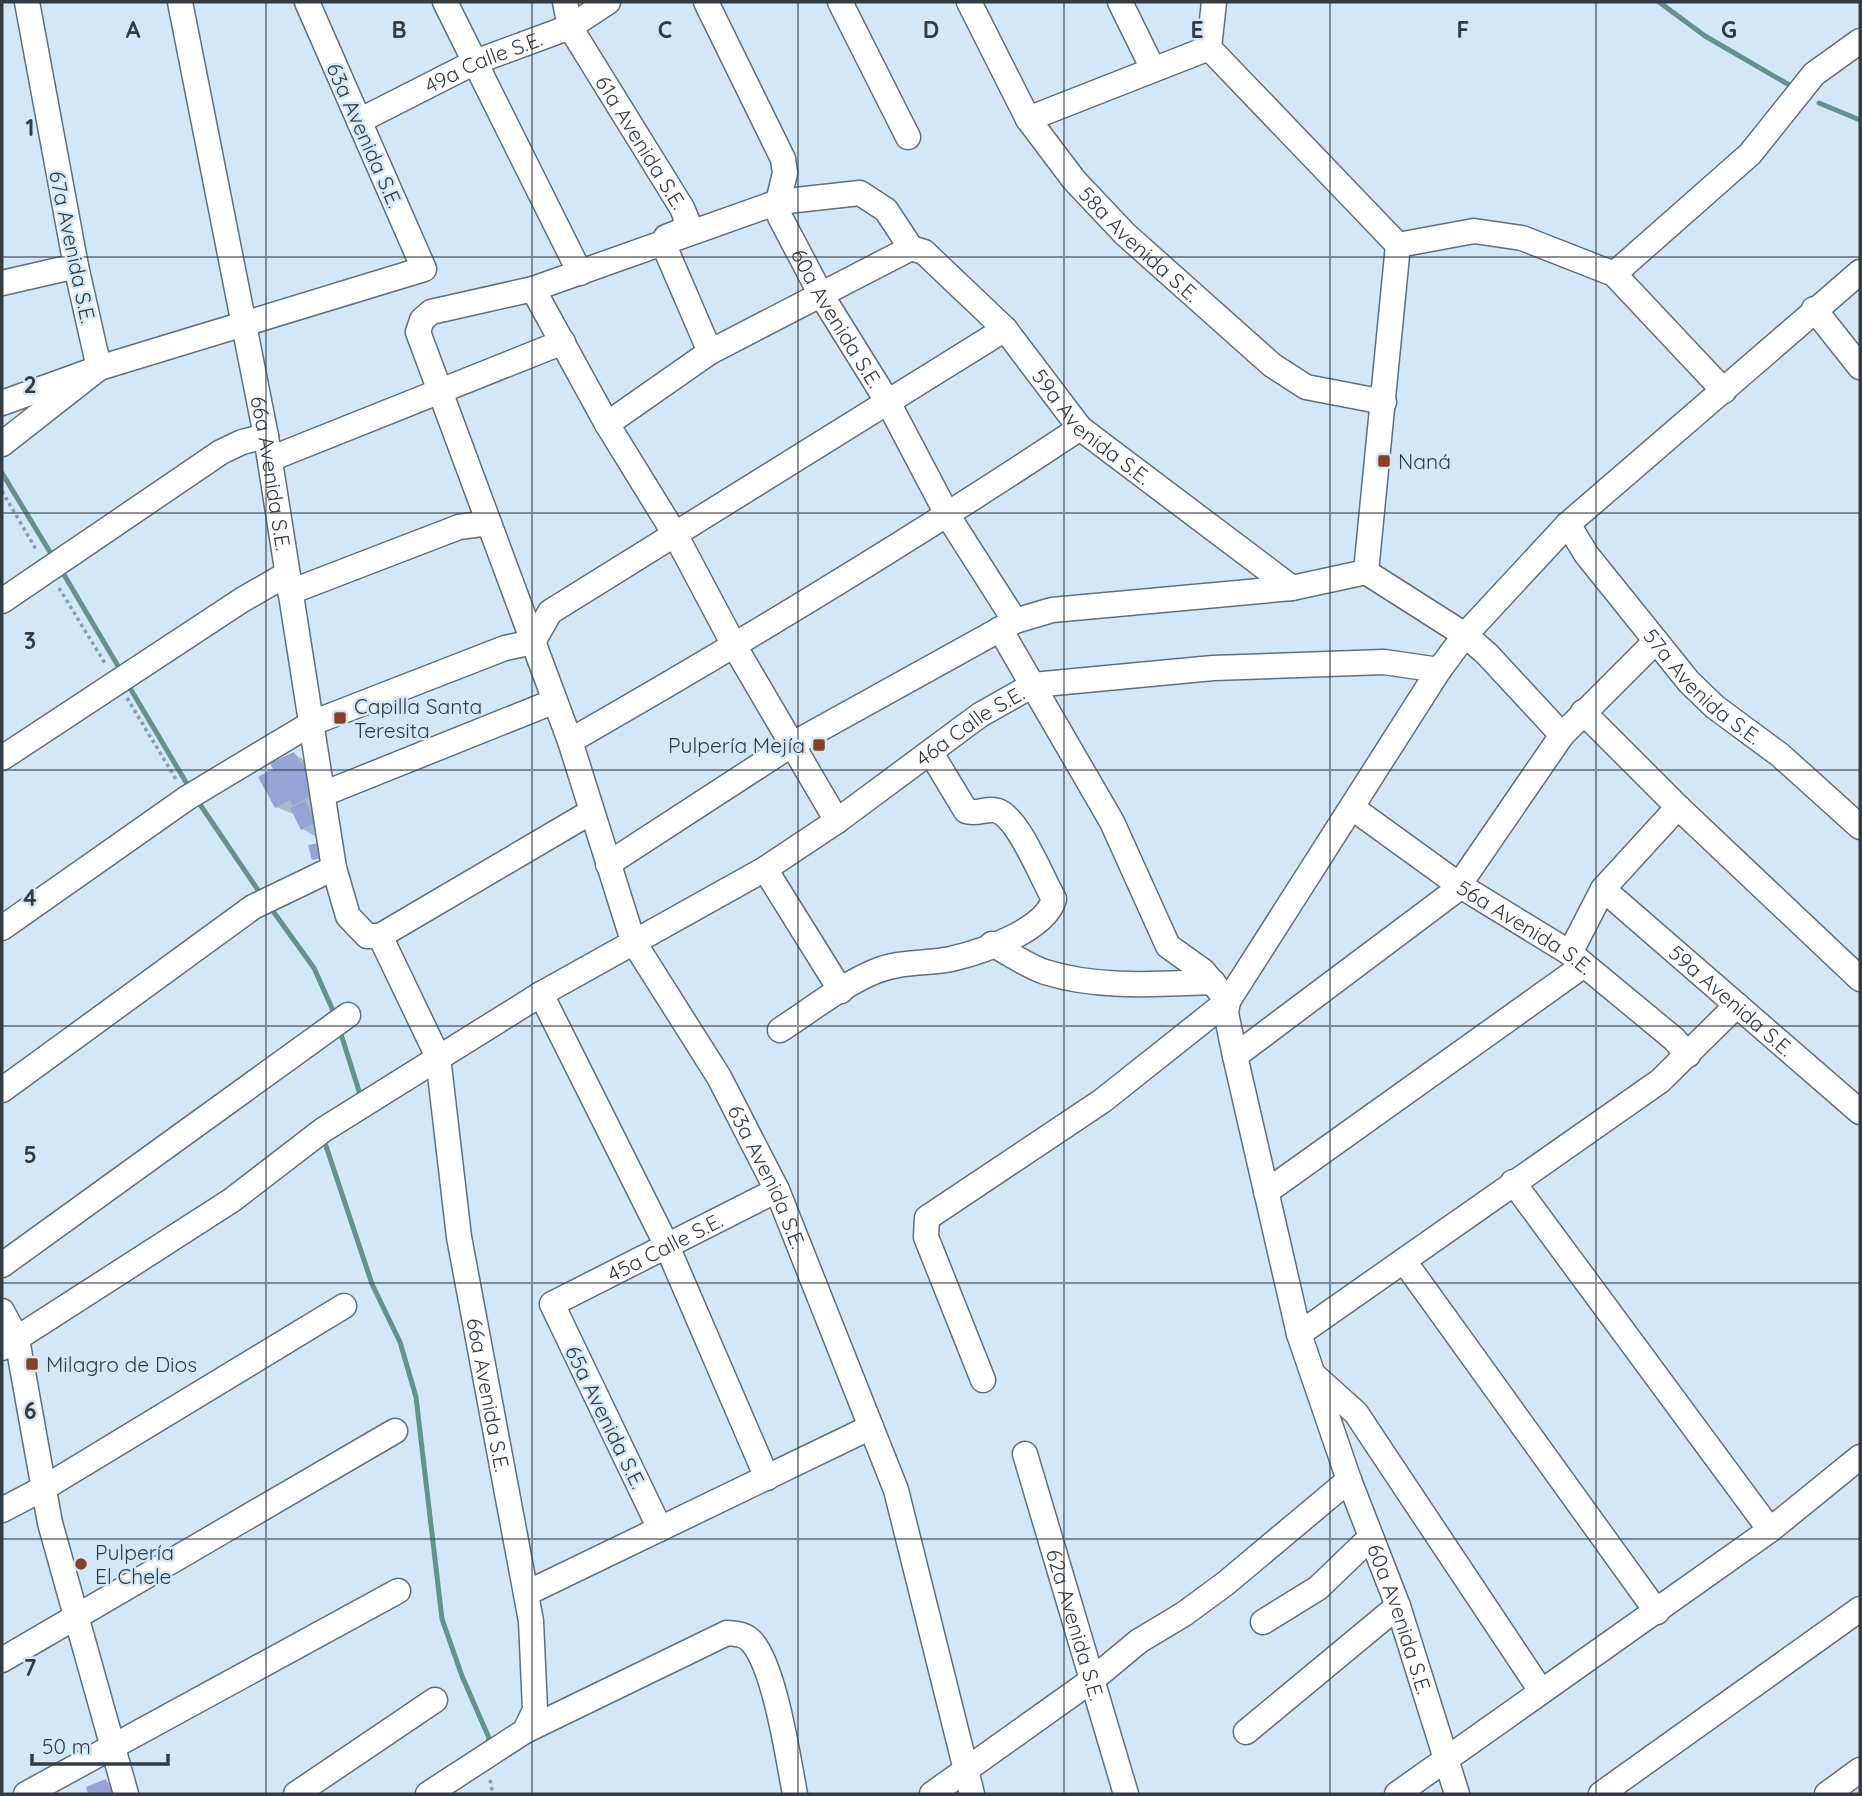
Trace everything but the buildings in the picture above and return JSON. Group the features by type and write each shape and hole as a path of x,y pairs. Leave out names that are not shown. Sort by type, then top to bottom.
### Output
{"street":[{"name":"67a Avenida S.E.","path":"27,2 76,266 99,368"},
{"name":"66a Avenida S.E.","path":"180,2 268,448 334,868 348,916 374,936 438,1057 459,1237 527,1593 535,1710 525,1731"},
{"name":"63a Avenida S.E.","path":"244,325 424,269 307,2"},
{"path":"445,2 580,273"},
{"name":"61a Avenida S.E.","path":"565,2 570,27 687,220 682,231 666,237 663,243 710,352"},
{"name":"49a Calle S.E.","path":"359,121 474,62 570,27 608,2"},
{"name":"60a Avenida S.E.","path":"706,2 783,159 785,173 778,202 780,217 820,293 889,404 1008,625 1033,685 1112,822 1168,946 1220,992 1299,1334 1349,1480 1398,1606 1457,1794"},
{"path":"840,2 908,136"},
{"name":"58a Avenida S.E.","path":"969,2 1028,118 1074,180 1125,234 1272,365 1306,387 1384,402"},
{"path":"1120,2 1152,67"},
{"path":"1209,48 1214,2"},
{"path":"1614,274 1750,154 1814,74 1860,41"},
{"path":"1028,118 1152,67 1209,48"},
{"path":"1209,48 1398,245 1366,572"},
{"path":"607,424 710,352 911,248 886,210 860,193 778,202 533,289 431,312 422,320 418,332 442,388 570,741 608,864 791,746 1008,625 1052,610 1292,588 1366,572 1465,635 1487,654 1562,735"},
{"path":"1398,245 1474,231 1522,238 1614,274 1724,391"},
{"name":"59a Avenida S.E.","path":"911,248 924,252 1005,329 1080,428 1292,588"},
{"path":"2,283 76,266"},
{"path":"983,1380 926,1237 927,1218 1102,1101 1220,992 1354,809 1440,670 1465,635 1568,524 1860,272"},
{"path":"533,289 607,424 676,536 735,647 837,821"},
{"path":"1814,309 1860,367"},
{"path":"2,403 99,368 244,325"},
{"path":"2,928 187,798 312,723 505,648 533,642 550,612 889,404 1005,329"},
{"path":"2,601 221,452 242,442 268,448 442,388 563,342"},
{"path":"2,444 99,368"},
{"path":"570,741 735,647 948,516 1080,428"},
{"path":"2,758 242,600 459,527 489,523"},
{"name":"57a Avenida S.E.","path":"1568,524 1586,554 1689,682 1716,707 1780,755 1860,827"},
{"path":"1234,1056 1459,885 1562,735 1656,641"},
{"name":"46a Calle S.E.","path":"9,1343 232,1200 323,1130 438,1057 633,941 765,869 837,821 980,715 1033,685 1213,668 1384,662 1440,670"},
{"path":"323,794 555,701"},
{"path":"1583,712 1678,807 1860,979"},
{"path":"780,1030 877,970 906,963 951,959 1019,934 1044,919 1054,899 1010,817 994,809 972,813 966,811 931,753"},
{"path":"1266,1192 1577,959 1603,889 1678,807"},
{"name":"56a Avenida S.E.","path":"1354,809 1459,885 1577,959 1674,1040 1688,1055"},
{"path":"374,936 591,813"},
{"name":"63a Avenida S.E.","path":"608,864 633,941 719,1077 777,1190 896,1490 969,1784"},
{"path":"2,1090 253,907 334,868"},
{"path":"765,869 841,991"},
{"name":"59a Avenida S.E.","path":"1603,889 1860,1112"},
{"path":"992,944 1044,971 1082,979 1220,992"},
{"path":"541,994 667,1246 767,1478"},
{"path":"1299,1334 1660,1081 1737,1005"},
{"path":"2,1265 348,1015"},
{"path":"1513,1182 1770,1530"},
{"name":"45a Calle S.E.","path":"551,1304 777,1190"},
{"path":"1404,1261 1657,1612"},
{"name":"65a Avenida S.E.","path":"551,1304 660,1529"},
{"path":"2,1510 44,1488 344,1306"},
{"path":"2,1311 76,1615 126,1794"},
{"path":"1314,1374 1356,1413 1541,1691"},
{"path":"527,1593 871,1427"},
{"path":"2,1660 395,1432"},
{"name":"62a Avenida S.E.","path":"1025,1454 1126,1794"},
{"path":"1397,1794 1770,1530 1860,1457"},
{"path":"932,1794 969,1784 1139,1641 1184,1615 1226,1583 1349,1480"},
{"path":"1264,1622 1318,1588 1371,1537"},
{"path":"26,1794 398,1591"},
{"path":"1245,1732 1398,1606"},
{"path":"1601,1794 1860,1609"},
{"path":"428,1794 525,1731 727,1633 743,1635 752,1642 761,1657 773,1691 795,1794"},
{"path":"296,1794 435,1700"},
{"path":"1827,1794 1860,1770"}],"path":[{"path":"2,491 187,798"}],"waterway":[{"path":"1659,2 1705,36 1791,86"},
{"path":"1819,103 1860,120"},
{"path":"2,473 53,557"},
{"path":"60,568 121,671"},
{"path":"127,683 190,789"},
{"path":"197,800 262,896"},
{"path":"270,907 314,968 335,1015"},
{"path":"340,1031 359,1091"},
{"path":"326,1146 372,1284 400,1342 416,1397 442,1619 462,1676 489,1738 487,1744"}],"place":[{"name":"Naná","path":"1384,461"},
{"name":"Capilla Santa Teresita","path":"340,718"},
{"name":"Pulpería Mejía","path":"819,745"},
{"name":"Milagro de Dios","path":"32,1364"},
{"name":"Pulpería El Chele","path":"81,1564"}]}
